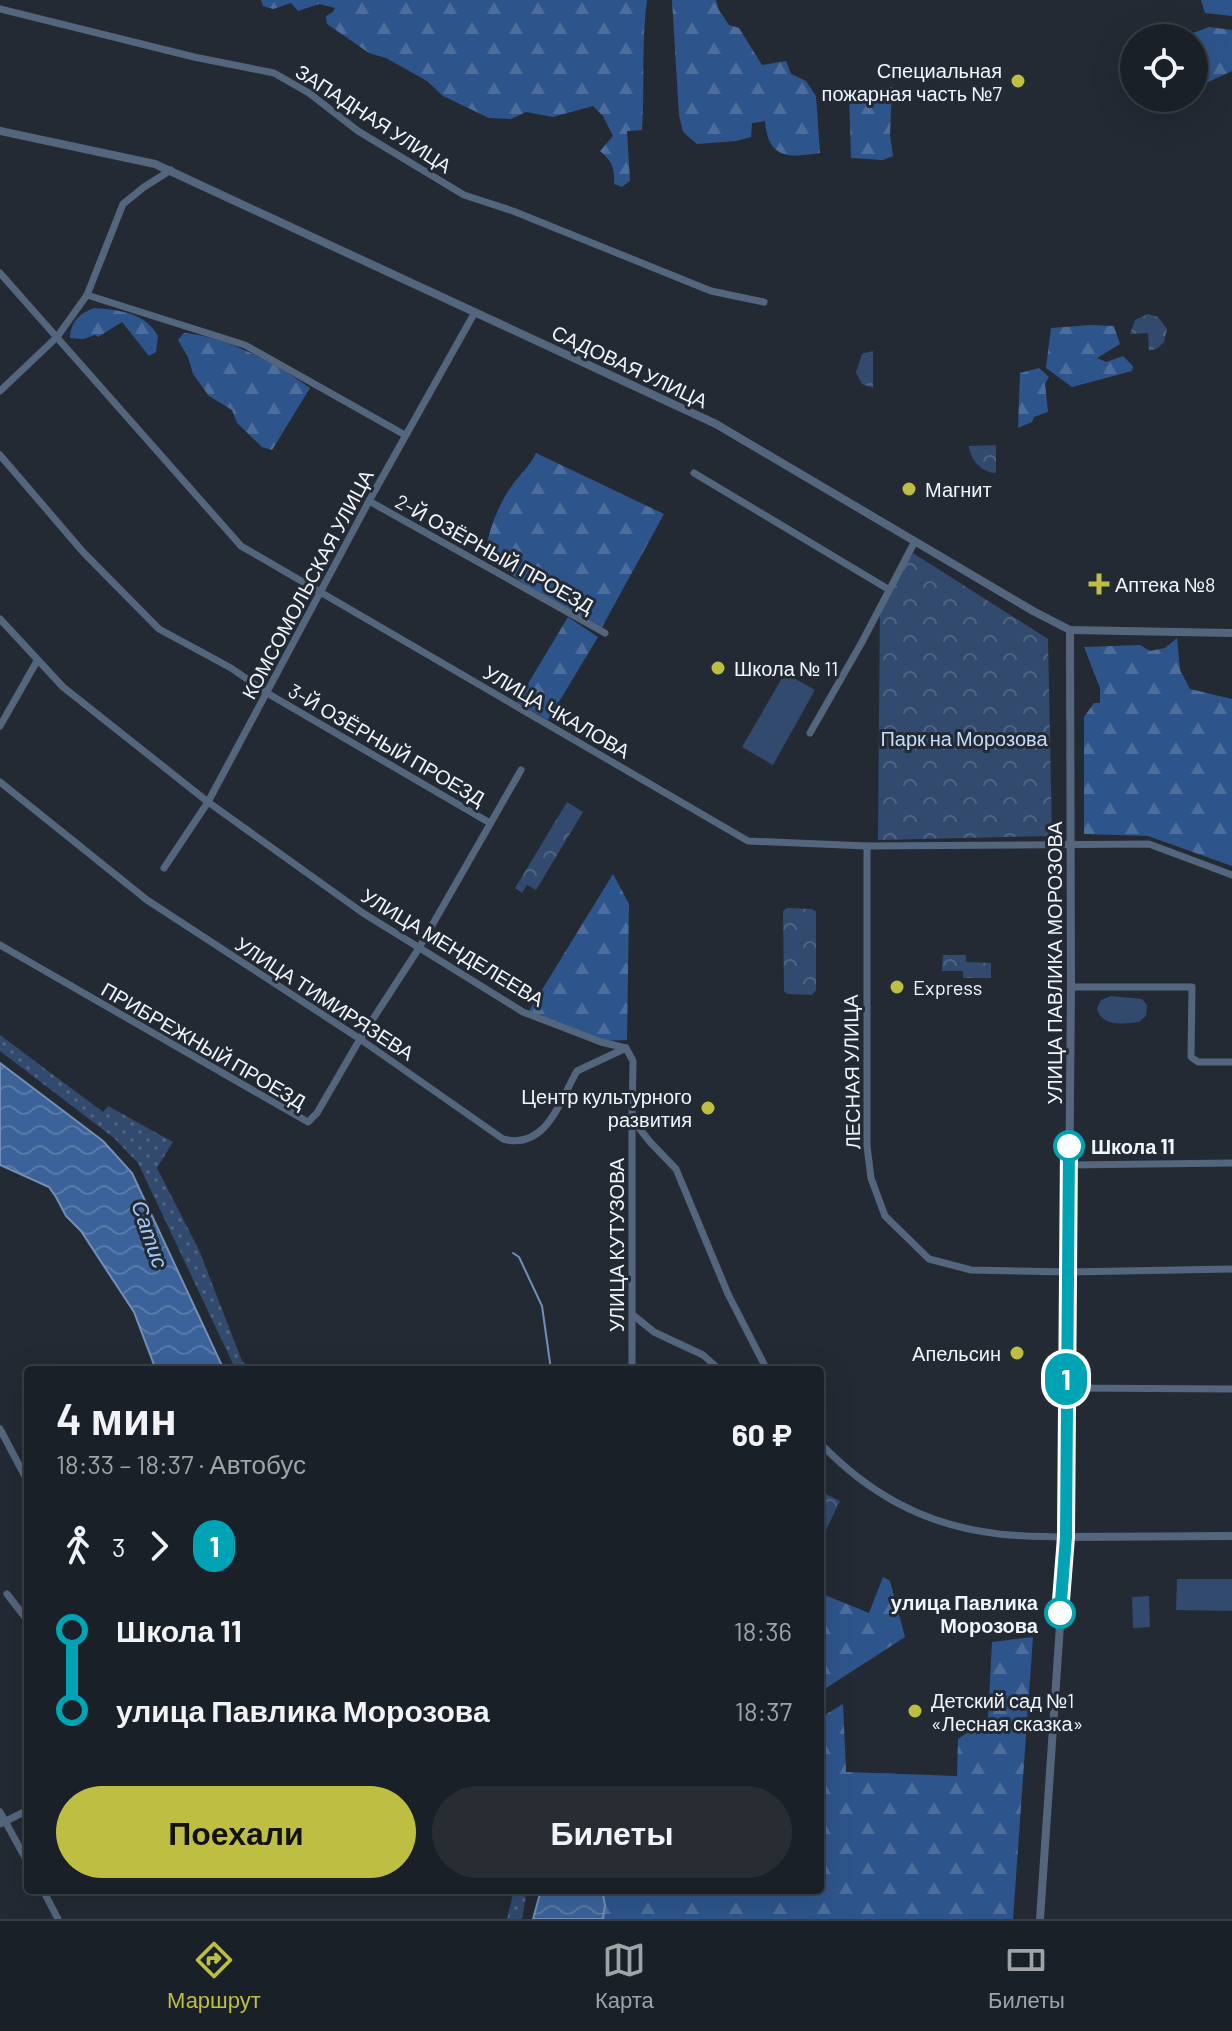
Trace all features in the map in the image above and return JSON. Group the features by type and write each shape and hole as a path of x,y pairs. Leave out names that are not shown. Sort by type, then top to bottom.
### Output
{"street":[{"name":"ЗАПАДНАЯ УЛИЦА","path":"0,9 194,57 274,73 309,93 358,131 464,195 513,211 711,291 764,302"},
{"name":"САДОВАЯ УЛИЦА","path":"0,131 138,159 171,170 716,424 1070,630 1232,633"},
{"path":"0,391 57,337 87,295 123,204 171,170"},
{"name":"УЛИЦА ЧКАЛОВА","path":"0,273 241,546 748,841 867,846 1149,844 1232,875"},
{"path":"87,295 245,345 405,435"},
{"name":"КОМСОМОЛЬСКАЯ УЛИЦА","path":"164,868 208,802 319,592 475,312"},
{"name":"3-Й ОЗЁРНЫЙ ПРОЕЗД","path":"0,455 83,552 159,629 231,668 267,693 490,823"},
{"path":"694,473 888,589"},
{"name":"2-Й ОЗЁРНЫЙ ПРОЕЗД","path":"369,501 605,633"},
{"path":"810,733 915,541"},
{"name":"УЛИЦА МЕНДЕЛЕЕВА","path":"0,619 63,687 208,802 305,873 523,1012 601,1042 626,1048"},
{"name":"УЛИЦА ПАВЛИКА МОРОЗОВА","path":"1040,1919 1066,1537 1071,987 1070,630"},
{"path":"0,726 37,661"},
{"path":"360,1039 419,948 521,770"},
{"name":"УЛИЦА ТИМИРЯЗЕВА","path":"0,782 147,900 360,1039 467,1116 509,1141 531,1137 540,1131 559,1110 577,1071 626,1048"},
{"name":"ЛЕСНАЯ УЛИЦА","path":"867,846 867,1146 871,1178 885,1216 929,1259 971,1270 1232,1269"},
{"name":"ПРИБРЕЖНЫЙ ПРОЕЗД","path":"0,945 308,1122 317,1113 360,1039"},
{"path":"1071,987 1192,987 1191,1057 1198,1062 1232,1062"},
{"path":"626,1048 633,1061 632,1119 676,1169 728,1294 765,1366"},
{"name":"УЛИЦА КУТУЗОВА","path":"632,1119 632,1366"},
{"path":"1069,1165 1232,1163"},
{"path":"633,1315 654,1332 703,1355 715,1366"},
{"path":"1066,1388 1232,1389"},
{"path":"0,1429 24,1474"},
{"path":"824,1447 874,1490 923,1517 992,1533 1066,1537 1232,1536"},
{"path":"7,1594 24,1616"},
{"path":"0,1812 2,1823 24,1857"},
{"path":"2,1823 24,1812"},
{"path":"45,1894 58,1919"}],"green space":[{"path":"261,0 647,0 642,130 627,131 630,181 622,187 614,184 612,166 600,151 613,136 603,116 593,106 553,117 526,112 511,119 489,118 443,96 427,81 386,58 369,53 327,24 326,16 335,8 319,4 298,11 291,3 273,9 263,6"},
{"path":"672,0 716,0 729,25 739,28 762,65 786,61 791,74 806,81 816,96 820,153 789,155 775,149 770,143 765,121 752,123 751,137 736,141 697,144 683,132 679,115"},
{"path":"1201,0 1232,0 1232,16 1205,13"},
{"path":"1208,27 1232,30 1232,71 1208,82"},
{"path":"892,87 890,135 893,156 883,160 851,158 849,94"},
{"path":"94,308 121,311 146,322 158,336 156,352 149,356 122,322 98,337 70,338 77,319"},
{"path":"1148,314 1158,317 1167,329 1164,342 1149,351 1148,333 1130,334 1135,320"},
{"path":"1114,326 1120,344 1097,358 1106,362 1123,356 1133,366 1132,371 1072,387 1046,368 1051,328"},
{"path":"184,333 233,345 310,388 272,450 262,447 237,423 232,410 209,396 193,374 178,340"},
{"path":"873,351 873,388 862,384 856,373 862,354"},
{"path":"1039,368 1049,377 1045,384 1048,412 1018,428 1020,373"},
{"path":"996,445 996,473 978,465 969,446"},
{"path":"536,453 664,514 601,629 524,584 486,548 504,498"},
{"name":"Парк на Морозова","path":"913,553 1048,639 1052,836 878,840 880,600"},
{"path":"568,617 598,637 548,720 517,702"},
{"path":"1177,638 1180,670 1190,689 1232,699 1232,866 1148,836 1084,834 1084,717 1094,703 1100,703 1100,688 1084,647 1140,645 1150,651 1165,648"},
{"path":"785,673 815,690 773,765 742,747"},
{"path":"567,802 583,812 536,890 527,885 522,893 515,888"},
{"path":"613,874 629,904 627,1040 600,1041 529,1011"},
{"path":"787,908 812,909 816,912 816,990 812,995 787,994 784,991 783,911"},
{"path":"943,955 966,955 966,962 991,963 991,978 963,978 963,971 942,971"},
{"path":"1111,996 1142,999 1147,1005 1146,1016 1139,1022 1108,1021 1097,1008 1101,1000"},
{"path":"0,1035 103,1112 108,1106 173,1142 157,1168 199,1250 246,1366 234,1366 138,1163 114,1138 0,1051"},
{"path":"824,1493 840,1501 824,1534"},
{"path":"883,1577 890,1581 905,1637 824,1689 824,1595 869,1613"},
{"path":"1177,1579 1232,1579 1232,1611 1176,1610"},
{"path":"1149,1596 1150,1627 1133,1628 1132,1597"},
{"path":"1033,1637 1013,1919 603,1919 603,1894 824,1894 824,1716 843,1704 846,1772 957,1776 958,1739 988,1719 992,1642"},
{"path":"513,1894 526,1894 522,1919 507,1919"}],"water":[{"name":"Сатис","path":"0,1063 103,1141 132,1173 222,1366 154,1366 134,1312 49,1187 0,1165"},
{"path":"540,1894 603,1894 603,1919 533,1919"}],"waterway":[{"path":"513,1253 519,1257 542,1306 550,1366"}],"bus line":[{"name":"1","path":"1060,1613 1066,1537 1069,1146"}],"place":[{"name":"Специальная пожарная часть №7","path":"1018,81"},
{"name":"Магнит","path":"909,489"},
{"name":"Аптека №8","path":"1099,584"},
{"name":"Школа № 11","path":"718,668"},
{"name":"Express","path":"897,987"},
{"name":"Центр культурного развития","path":"708,1108"},
{"name":"Школа 11","path":"1069,1146"},
{"name":"Апельсин","path":"1017,1353"},
{"name":"улица Павлика Морозова","path":"1060,1613"},
{"name":"Детский сад №1 «Лесная сказка»","path":"915,1711"}]}
